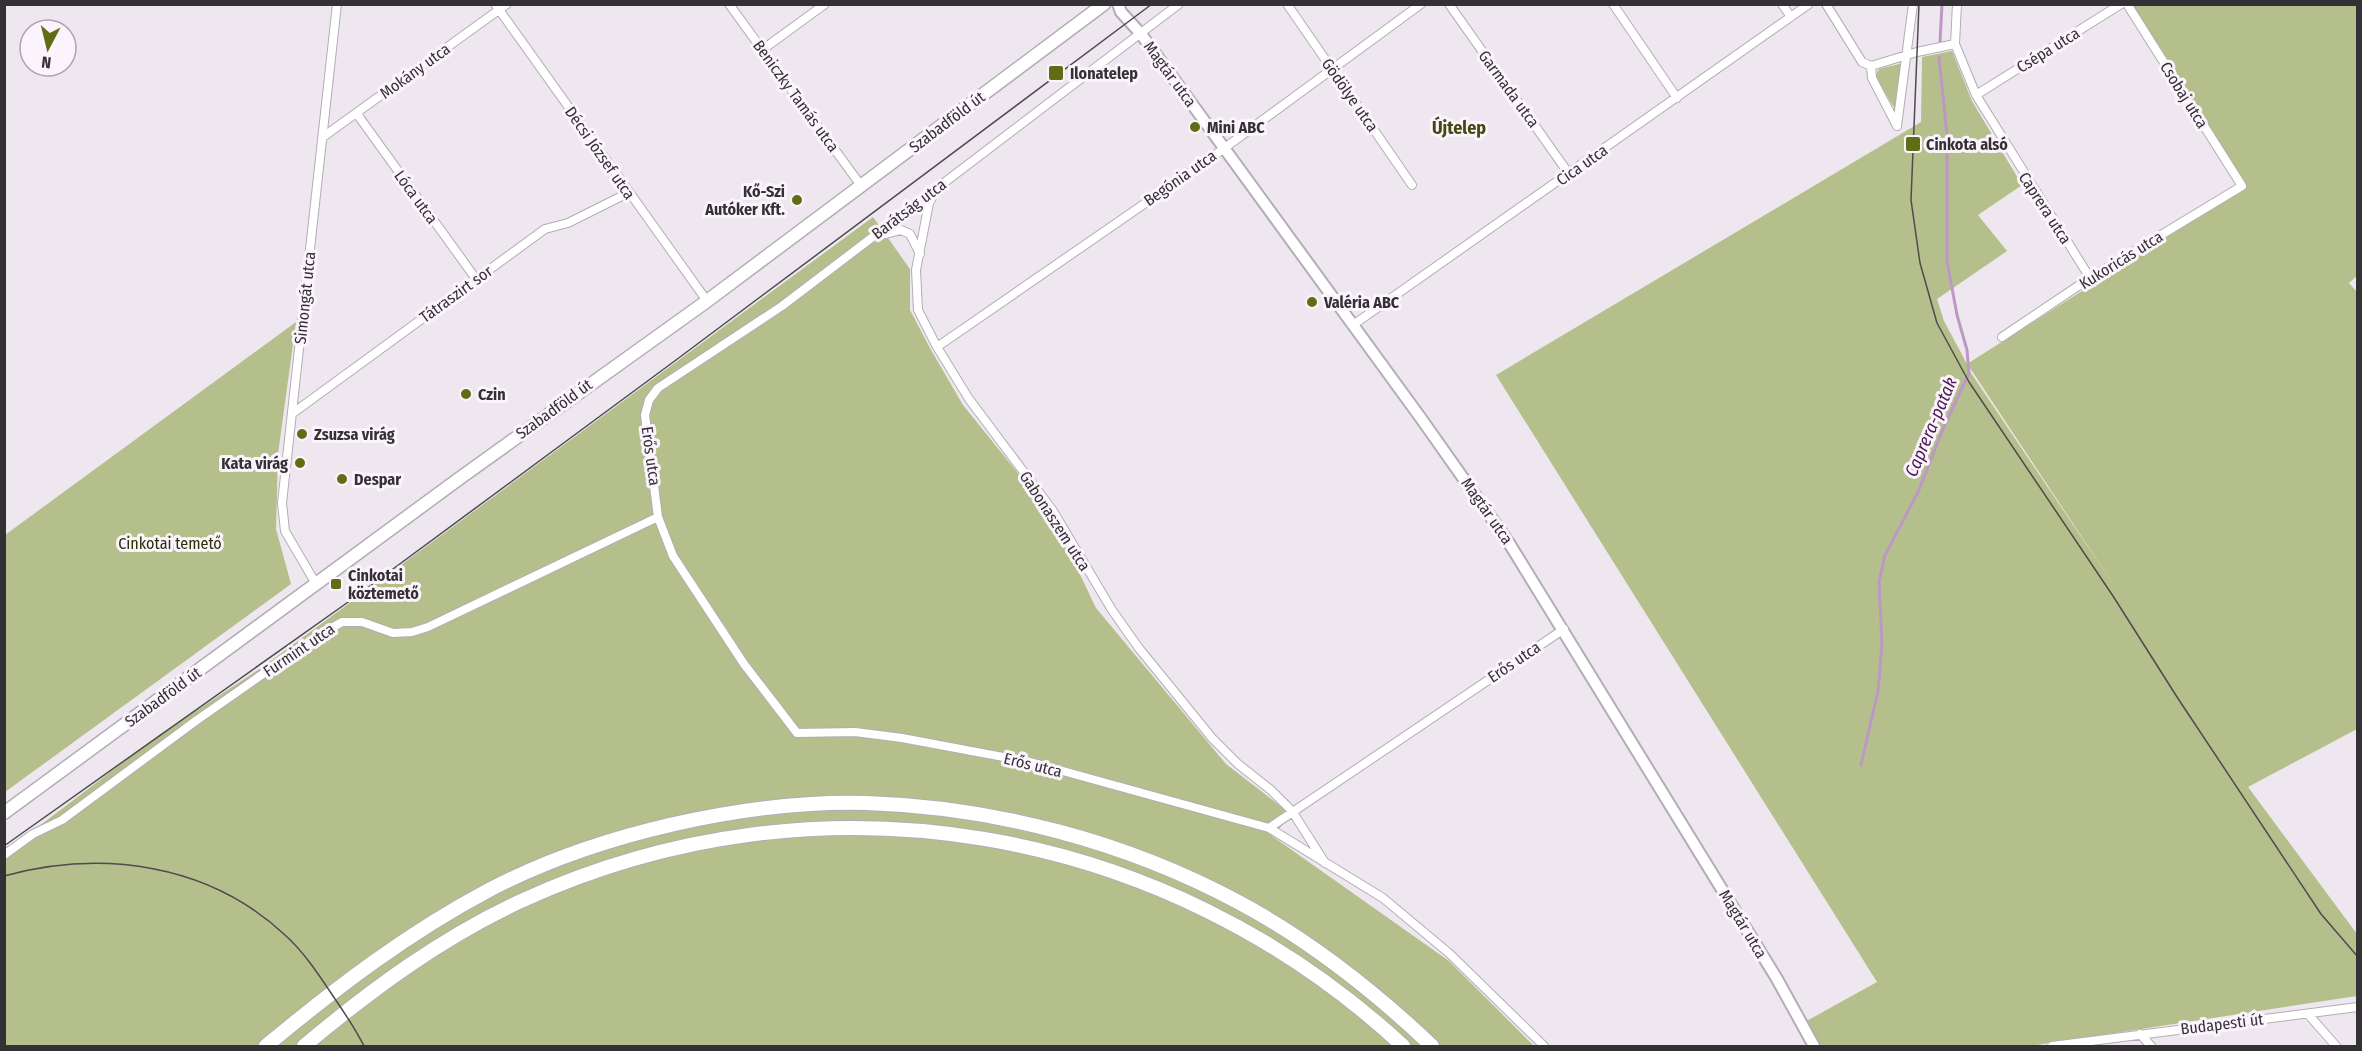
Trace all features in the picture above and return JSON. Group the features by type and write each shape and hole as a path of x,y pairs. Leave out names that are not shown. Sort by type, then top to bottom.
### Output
{"highway":[{"path":"266,1047 338,988 402,941 440,916 532,870 619,839 681,823 774,808 864,803 963,812 1045,828 1117,850 1176,872 1239,902 1327,957 1384,1002 1432,1047"},
{"path":"304,1047 386,980 434,948 489,917 549,889 638,858 706,842 761,833 845,827 932,831 998,841 1050,852 1095,865 1161,889 1241,928 1284,954 1343,996 1403,1047"}],"main road":[{"name":"Szabadföld út","path":"4,813 524,431 707,301 1104,4"}],"street":[{"name":"Simongát utca","path":"316,584 285,531 282,503 338,4"},
{"name":"Mokány utca","path":"323,137 357,114 497,7 507,4"},
{"name":"Beniczky Tamás utca","path":"729,4 862,187"},
{"path":"762,50 825,4"},
{"name":"Magtár utca","path":"1118,4 1121,12 1141,34 1503,534 1564,629 1777,980 1814,1047"},
{"name":"Barátság utca","path":"645,415 649,400 658,388 782,306 1179,4"},
{"name":"Gödölye utca","path":"1287,4 1412,185"},
{"name":"Begónia utca","path":"937,347 1223,147 1420,4"},
{"name":"Garmada utca","path":"1449,4 1569,174"},
{"path":"1613,4 1677,98"},
{"path":"1782,4 1791,17"},
{"name":"Cica utca","path":"1353,325 1809,4"},
{"path":"1826,4 1862,62 1871,66 1955,44"},
{"path":"1871,66 1872,78 1897,126 1913,4"},
{"name":"Caprera utca","path":"1957,4 1955,44 1976,95 2090,278"},
{"name":"Csépa utca","path":"1976,95 2121,4"},
{"name":"Csobaj utca","path":"2127,4 2242,186"},
{"name":"Décsi József utca","path":"497,7 707,301"},
{"name":"Lóca utca","path":"357,114 476,279"},
{"name":"Kukoricás utca","path":"2002,337 2090,278 2242,186"},
{"name":"Gabonaszem utca","path":"937,188 929,203 916,270 918,310 937,347 969,399 1053,511 1112,610 1138,647 1212,738 1292,811 1325,863"},
{"name":"Tátraszirt sor","path":"293,413 545,229 568,224 628,193"},
{"path":"873,237 901,231 910,234 920,254"},
{"name":"Erős utca","path":"645,415 658,517 673,556 744,664 797,733 855,732 902,738 1030,762 1269,828 1564,629"},
{"name":"Furmint utca","path":"4,855 33,834 62,820 197,720 342,622 362,622 393,633 412,632 428,627 658,517"},
{"path":"1269,828 1383,898 1450,954 1544,1047"},
{"name":"Budapesti út","path":"2052,1047 2358,1007"},
{"path":"2308,1014 2336,1047"},
{"path":"2140,1034 2151,1047"}],"green space":[{"path":"2127,5 2357,5 2358,275 2349,283 2358,293 2357,729 2248,787 2357,934 2357,996 2030,1046 1816,1046 1803,1023 1877,982 1496,375 1921,122 1922,57 1952,51 1972,101 2022,185 1978,215 2007,251 1937,299 1944,321 1967,364 2241,190","holes":["1968,365 2117,590 1971,373"]},
{"path":"1903,63 1896,111 1875,76 1879,69"},
{"path":"873,217 910,269 910,310 931,350 963,405 1029,487 1064,541 1096,608 1226,764 1292,815 1272,836 1449,961 1534,1046 5,1046 5,852 159,735 264,666"},
{"name":"Cinkotai temető","path":"296,322 278,454 276,529 291,584 5,792 5,535"}],"waterway":[{"name":"Caprera-patak","path":"1940,42 1942,4"},
{"name":"Caprera-patak","path":"1861,765 1878,691 1882,644 1879,582 1885,555 1918,492 1943,429 1969,373 1967,350 1957,315 1947,261 1947,135 1939,57"}],"tram line":[{"path":"4,846 351,600 1152,4"},
{"path":"1919,4 1911,200 1920,263 1937,323 1969,382 2113,596 2321,914 2358,957"},
{"path":"4,876 41,868 79,864 116,864 153,869 189,878 223,892 255,911 299,949 317,972 364,1046"}],"place":[{"name":"Ilonatelep","path":"1056,73"},
{"name":"Mini ABC","path":"1195,127"},
{"name":"Cinkota alsó","path":"1913,144"},
{"name":"Kő-Szi Autóker Kft.","path":"797,200"},
{"name":"Valéria ABC","path":"1312,302"},
{"name":"Czin","path":"466,394"},
{"name":"Zsuzsa virág","path":"302,434"},
{"name":"Kata virág","path":"300,463"},
{"name":"Despar","path":"342,479"},
{"name":"Cinkotai köztemető","path":"336,584"}],"district":[{"name":"Újtelep","path":"1459,128"}]}
